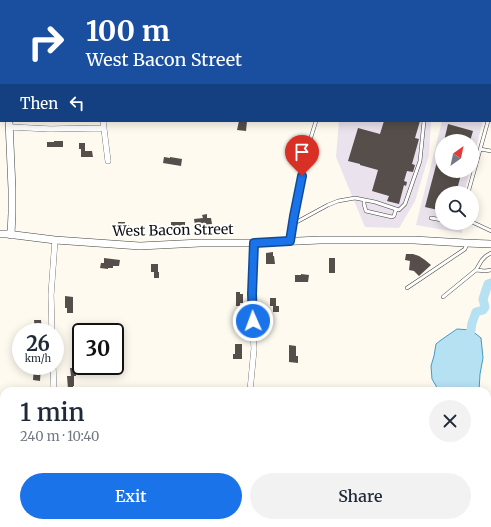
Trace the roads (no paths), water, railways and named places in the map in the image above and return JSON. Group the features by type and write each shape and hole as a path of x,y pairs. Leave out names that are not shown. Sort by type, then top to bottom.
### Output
{"street":[{"path":"103,122 108,161"},
{"path":"11,235 10,124 50,129 104,128"},
{"name":"West Bacon Street","path":"0,234 55,240 140,246 290,241 414,240 467,244 491,244"},
{"path":"52,323 51,295 55,240"},
{"path":"250,387 254,349 252,294 254,243"},
{"path":"53,375 54,387"}],"lane":[{"path":"290,241 305,162 316,122"},
{"path":"293,224 328,205 338,201 355,198 375,202 399,210 404,204 420,161 424,122"},
{"path":"470,186 488,122"},
{"path":"487,126 491,127"},
{"path":"480,149 491,151"},
{"path":"364,200 366,211 392,217 394,216 396,210"},
{"path":"430,218 435,219"},
{"path":"479,225 491,231"},
{"path":"407,288 465,249 467,244"},
{"path":"443,297 476,270 482,260 491,254"},
{"path":"476,270 491,270"}],"water":[{"path":"457,329 471,330 481,338 483,358 479,387 437,387 432,379 431,366 436,344"}],"waterway":[{"path":"467,340 476,312 483,310 485,307 483,299 488,284 491,283"}]}
